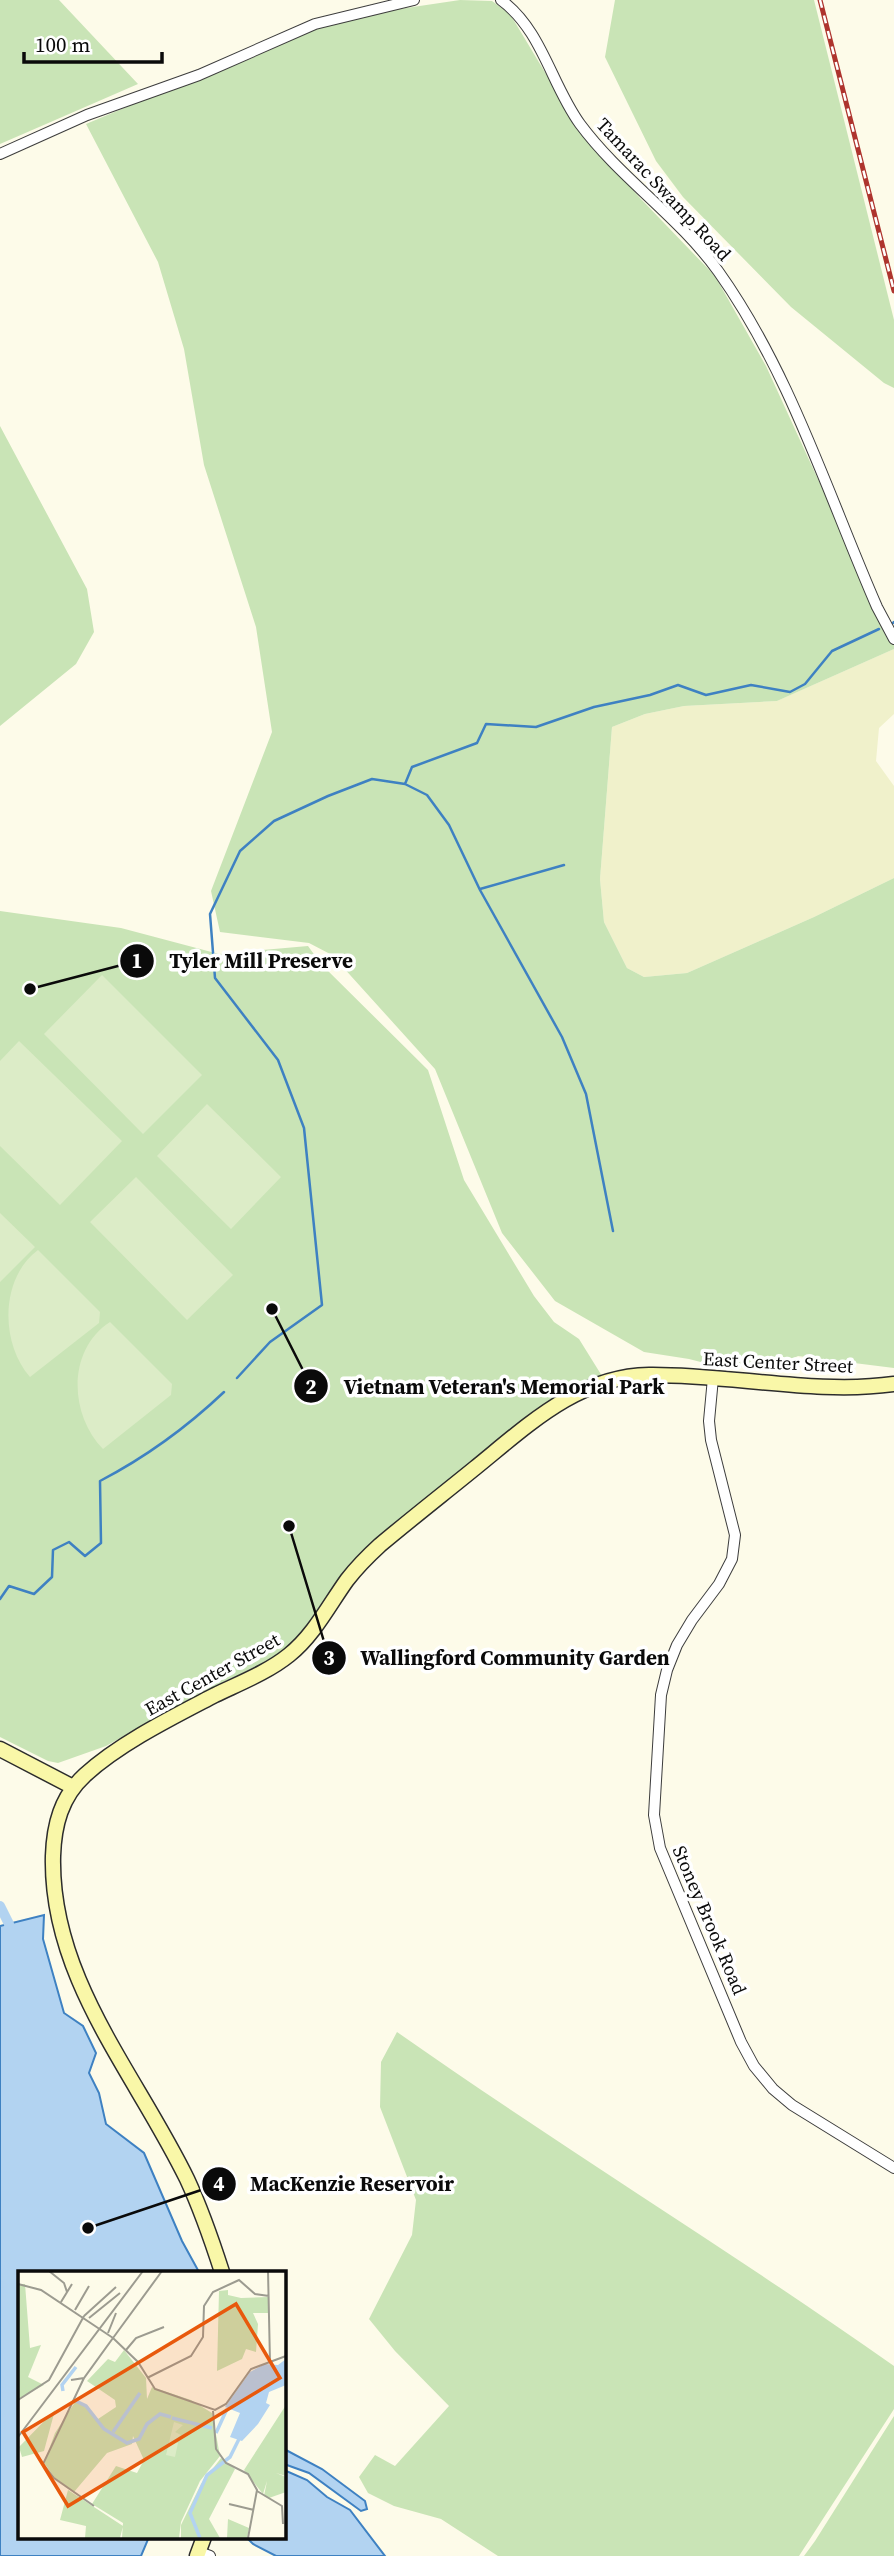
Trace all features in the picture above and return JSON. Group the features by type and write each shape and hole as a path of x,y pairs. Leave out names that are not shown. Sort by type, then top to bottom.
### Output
{"street":[{"path":"0,154 87,115 210,71 315,23 376,4 414,0"},
{"name":"Tamarac Swamp Road","path":"500,0 511,8 529,29 575,116 596,145 671,217 706,255 747,316 788,398 877,607 894,639"},
{"name":"East Center Street","path":"221,2271 187,2179 92,2008 64,1941 55,1892 53,1849 57,1819 73,1787 99,1763 130,1743 289,1655 303,1642 348,1578 370,1554 556,1404 591,1387 631,1376 840,1386 894,1384"},
{"name":"Stoney Brook Road","path":"713,1378 709,1421 711,1440 735,1535 732,1559 719,1584 677,1645 661,1695 654,1815 660,1848 741,2042 754,2066 773,2089 792,2105 894,2168"},
{"path":"0,1749 73,1787"}],"green space":[{"path":"0,0 59,0 138,84 0,144"},
{"path":"460,0 492,1 510,14 579,129 715,276 766,366 894,645 894,649 777,701 684,706 645,714 612,727 600,879 604,922 627,968 644,977 687,973 894,878 894,1368 798,1356 777,1366 720,1367 644,1352 555,1301 502,1233 435,1069 332,955 309,943 220,932 211,891 272,732 256,627 204,465 184,349 158,262 86,124 250,59 314,28 386,11"},
{"path":"615,0 814,0 894,320 894,388 884,383 791,307 683,197 656,161 605,57"},
{"path":"0,426 87,589 94,632 76,664 0,726"},
{"path":"894,649 894,714 879,728 876,761 894,786 894,878 687,973 644,977 627,968 604,922 600,879 612,727 645,714 684,706 777,701"},
{"path":"0,911 121,928 219,954 308,946 321,964 428,1070 464,1180 534,1296 554,1322 579,1339 602,1376 573,1387 534,1412 365,1549 352,1562 300,1635 281,1652 262,1664 200,1693 106,1746 58,1763 48,1761 0,1737"},
{"path":"102,975 202,1075 143,1134 44,1034"},
{"path":"19,1041 122,1141 60,1205 0,1146 0,1061"},
{"path":"207,1104 281,1177 231,1229 157,1156"},
{"path":"136,1177 233,1275 187,1320 90,1222"},
{"path":"0,1213 35,1247 0,1282"},
{"path":"38,1250 100,1312 99,1323 30,1377 13,1347 8,1311 16,1277"},
{"path":"110,1322 172,1384 171,1395 103,1449 84,1418 78,1383 80,1365 86,1349 96,1334"},
{"path":"397,2032 894,2366 894,2409 799,2556 498,2556 441,2519 394,2506 368,2493 359,2477 375,2455 395,2466 449,2406 395,2351 369,2319 412,2235 416,2200 380,2107 381,2062"},
{"path":"894,2416 894,2556 804,2556 815,2541"}],"water":[{"path":"44,1915 43,1939 64,2013 83,2026 96,2053 89,2073 99,2093 106,2124 144,2153 182,2241 198,2271 18,2271 18,2538 149,2538 141,2556 0,2556 0,1926"},
{"path":"285,2450 322,2469 365,2501 367,2509 361,2511 309,2473 285,2464"},
{"path":"285,2470 307,2480 327,2497 350,2510 385,2556 276,2556 247,2538 285,2538"}],"waterway":[{"path":"237,1378 270,1342 322,1305 304,1128 278,1060 215,978 210,914 240,851 274,821 328,796 372,779 405,784 412,767 477,743 486,724 536,727 594,707 650,695 678,685 706,695 751,685 790,692 805,684 832,651 879,629"},
{"path":"405,784 427,795 449,825 480,890 562,1037 586,1094 613,1231"},
{"path":"480,889 564,865"},
{"path":"0,1599 9,1586 34,1594 52,1577 53,1550 69,1542 85,1556 101,1543 100,1481 165,1441 224,1392"},
{"path":"0,1906 9,1924"}],"railway":[{"path":"820,0 894,291"}],"place":[{"name":"Tyler Mill Preserve","path":"30,989"},
{"name":"Vietnam Veteran's Memorial Park","path":"272,1309"},
{"name":"Wallingford Community Garden","path":"289,1526"},
{"name":"MacKenzie Reservoir","path":"88,2228"}]}
